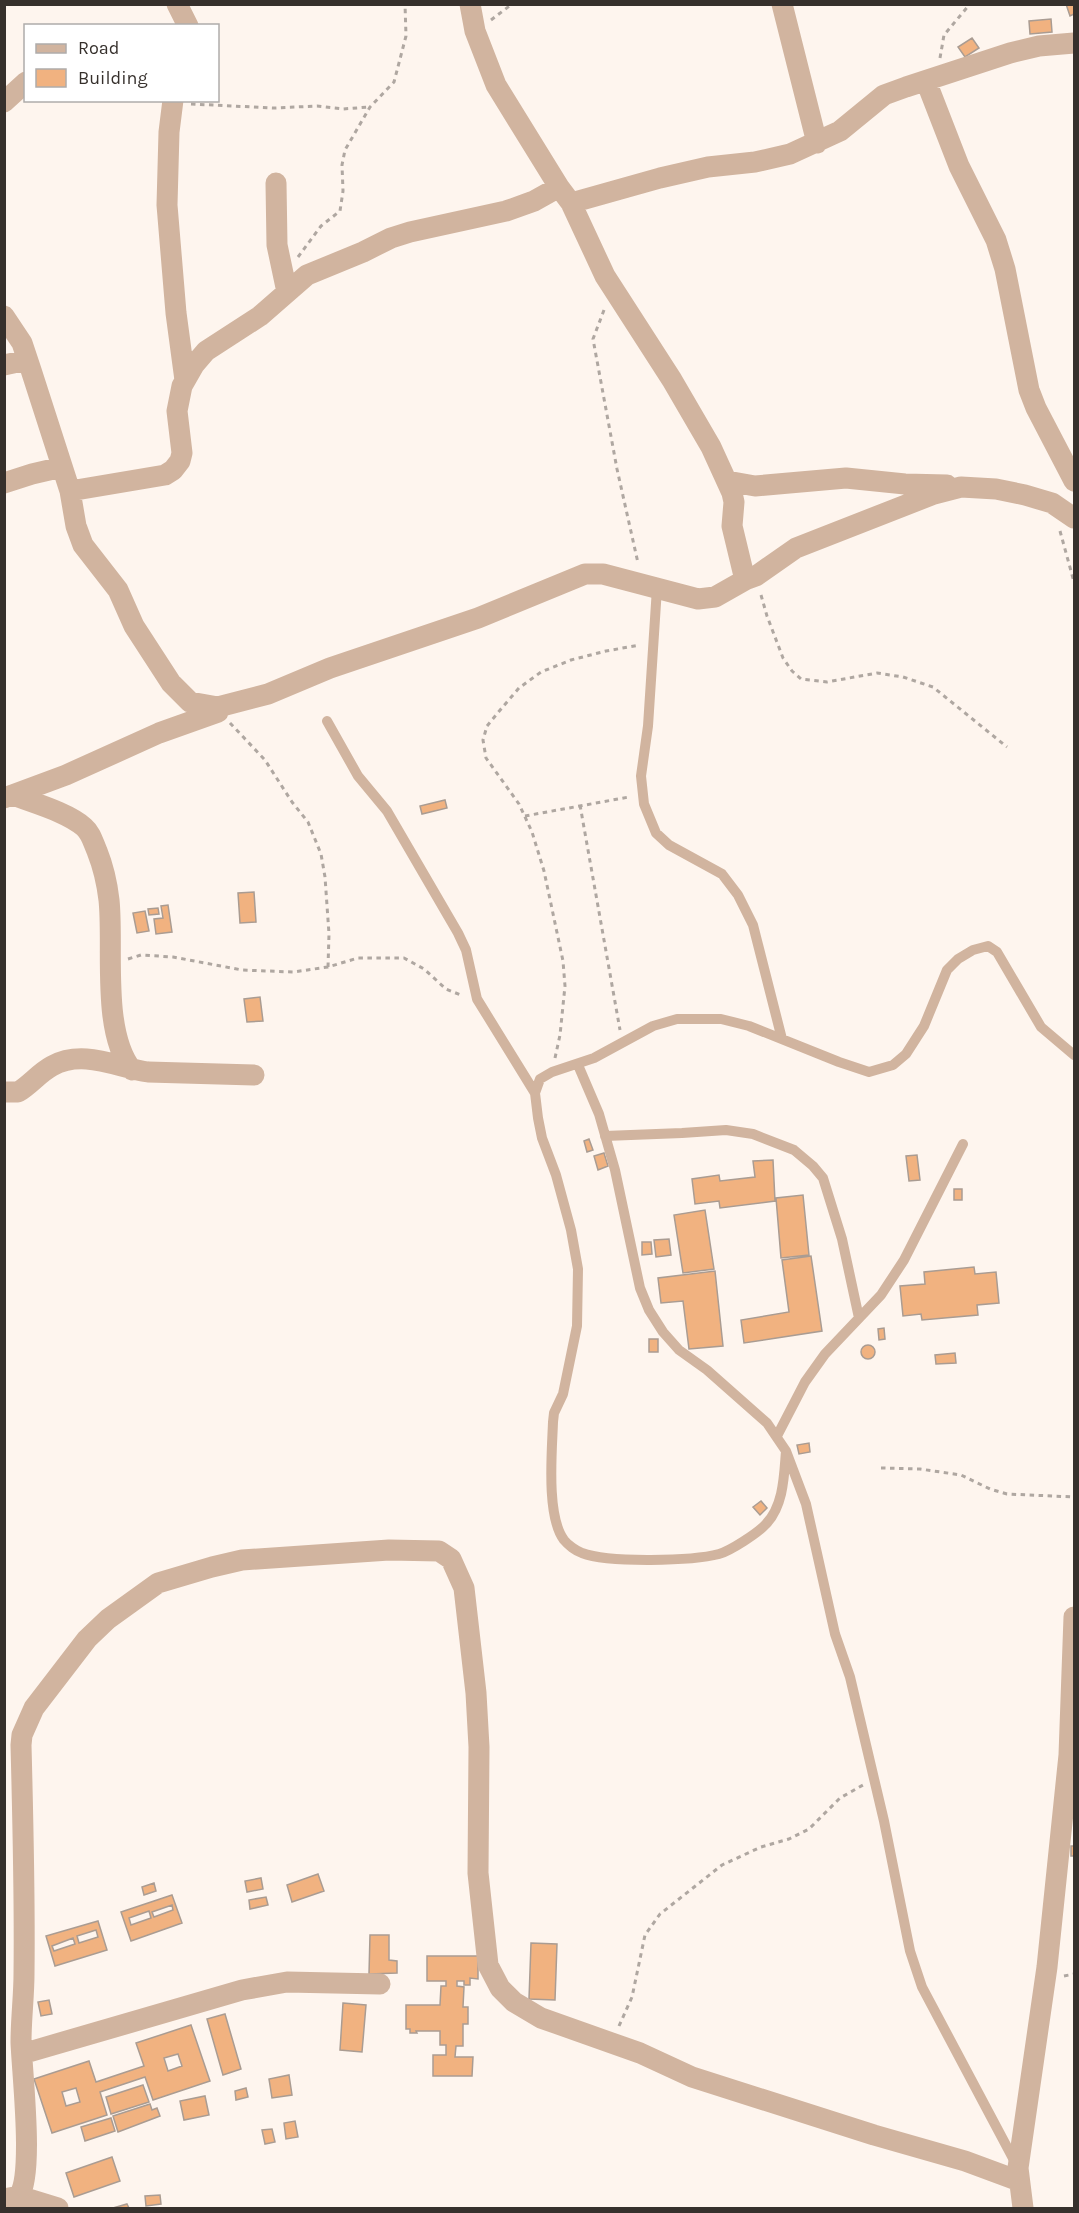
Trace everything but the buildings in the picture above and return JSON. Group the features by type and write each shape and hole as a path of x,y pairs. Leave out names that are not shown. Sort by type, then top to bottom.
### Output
{"street":[{"path":"177,4 187,24"},
{"path":"470,4 475,31 496,85 565,195 613,289 691,412 727,481 734,502 732,526 735,544 751,578"},
{"path":"782,4 817,143"},
{"path":"70,491 165,475 173,470 180,461 182,453 177,411 182,386 194,365 206,351 260,316 286,286 316,271 391,238 506,211 534,201 708,167 764,160 790,154 840,131 884,95 1010,53 1039,46 1074,43"},
{"path":"933,78 959,166 996,240 1005,269 1029,390 1074,481"},
{"path":"4,102 24,83"},
{"path":"172,102 167,206 176,314 185,380"},
{"path":"276,183 277,245 286,286"},
{"path":"4,315 22,343 70,491 76,526 83,544 118,590 134,626 178,692 190,702 218,709"},
{"path":"4,365 27,360"},
{"path":"4,483 62,468"},
{"path":"727,481 755,486 846,478 996,489 1052,503 1074,518"},
{"path":"8,796 66,775 218,709 268,694 330,668 477,618 585,574 603,574 698,599 716,597 751,578 796,548 934,494 962,486"},
{"path":"8,796 63,815 83,826 91,836 107,886 110,966 117,1038 121,1052 132,1070"},
{"path":"4,1092 18,1092 49,1067 67,1059 96,1059 132,1070 167,1073 254,1075"},
{"path":"12,2197 23,2190 27,2155 22,2054 24,1846 21,1745 22,1735 34,1708 61,1670 108,1618 158,1584 242,1560 388,1550 439,1551 451,1560 464,1588 476,1693 479,1747 478,1873 488,1965 500,1989 514,2002 541,2018 640,2053 692,2077 863,2132 1019,2174"},
{"path":"1023,2208 1019,2174 1047,1967 1072,1755 1074,1617"},
{"path":"22,2054 242,1990 286,1982 380,1984"},
{"path":"12,2197 58,2208"}],"lane":[{"path":"650,586 652,643 648,726 641,776 644,804 656,832 669,845 722,874 738,895 753,925 782,1039"},
{"path":"327,721 358,776 387,812 458,933 466,950 477,999 535,1093 542,1138 556,1175 578,1269 577,1326 563,1394 553,1422 551,1494 559,1530 564,1539 583,1553 618,1558 688,1559 722,1554 768,1522 782,1492 786,1451"},
{"path":"535,1093 540,1079 552,1072 578,1065 653,1026 677,1019 721,1019 749,1026 839,1062 869,1071 893,1065 906,1054 924,1026 947,969 958,959 974,950 988,946 997,952 1041,1027 1074,1055"},
{"path":"578,1065 599,1114 615,1170 636,1271 649,1310 663,1332 679,1350 707,1370 767,1423 786,1451 806,1504 830,1603 835,1634 850,1677 872,1779 884,1821 902,1921 922,1987 1019,2174"},
{"path":"605,1136 726,1130 753,1134 794,1150 813,1166 823,1179 842,1239 860,1318"},
{"path":"777,1436 805,1382 825,1354 881,1295 904,1260 963,1144"}],"path":[{"path":"286,286 290,267 321,226 340,211 345,150 370,107 394,82 406,36 405,4"},
{"path":"933,78 944,35 970,4"},
{"path":"172,102 274,108 370,107"},
{"path":"613,289 593,339 617,469 650,586"},
{"path":"1052,503 1074,582"},
{"path":"751,578 783,658 792,671 801,678 827,682 877,673 903,677 933,687 1007,747"},
{"path":"552,1072 560,1035 565,986 544,871 525,816 486,758 483,740 487,726 519,688 541,672 571,660 652,643"},
{"path":"218,709 265,760 308,822 321,854 329,934 328,967"},
{"path":"525,816 643,795"},
{"path":"580,805 622,1042"},
{"path":"110,966 141,955 173,957 242,970 293,972 328,967 358,958 404,958 424,969 446,989 480,1003"},
{"path":"881,1468 920,1468 962,1475 990,1489 1008,1494 1074,1497"},
{"path":"606,2040 618,2026 629,2007 645,1935 660,1914 722,1865 809,1829 840,1798 872,1779"}]}
